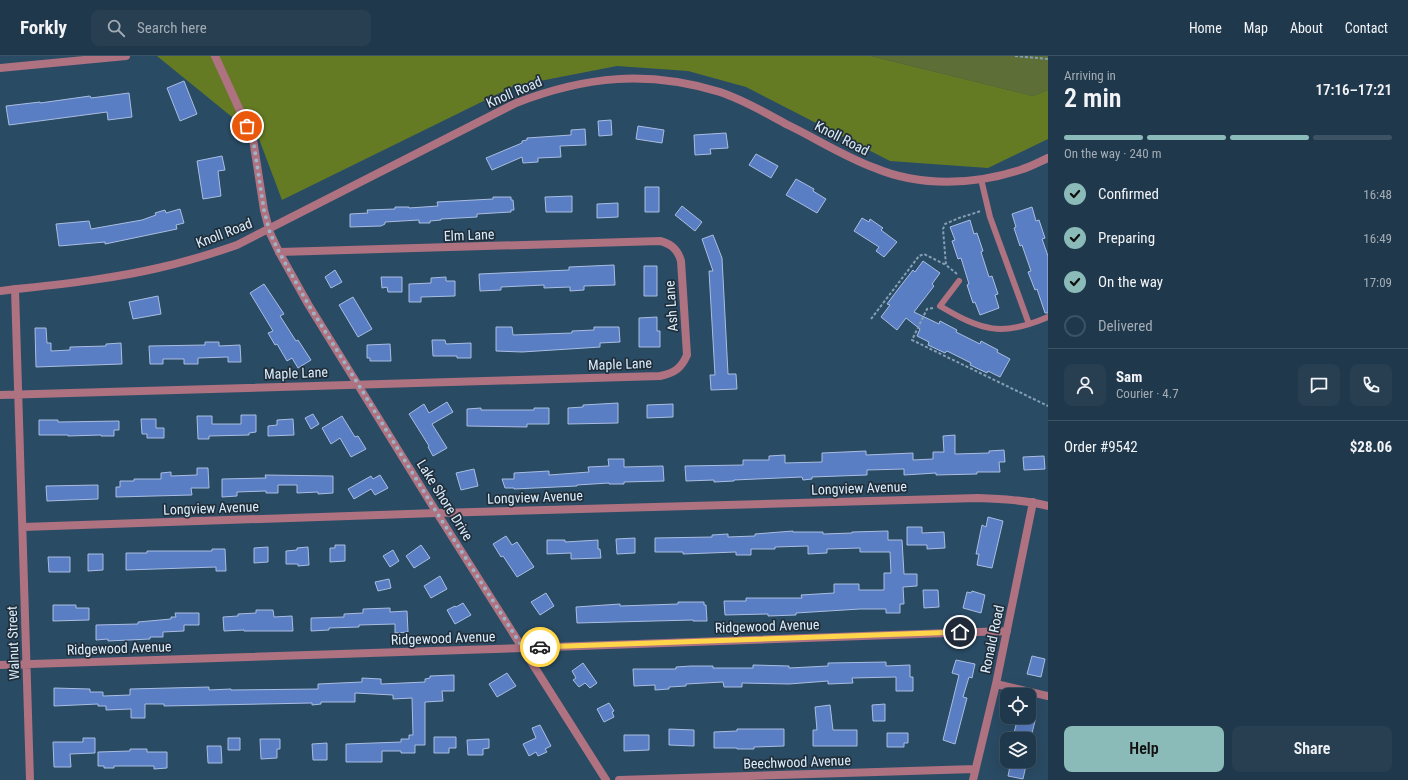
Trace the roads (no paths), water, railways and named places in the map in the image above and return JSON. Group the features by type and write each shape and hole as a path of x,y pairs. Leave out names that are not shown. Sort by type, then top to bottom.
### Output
{"street":[{"path":"0,68 126,56"},
{"name":"Lake Shore Drive","path":"215,56 253,139 264,210 269,229 279,252 308,304 437,513 606,780"},
{"name":"Knoll Road","path":"0,291 116,276 158,268 238,245 516,103 562,87 586,82 612,79 663,79 690,84 721,93 744,102 856,160 876,169 900,176 950,182 981,179 1022,169 1048,158"},
{"name":"Elm Lane","path":"279,252 660,241"},
{"name":"Ash Lane","path":"660,241 673,247 679,253 681,261 687,355 684,363 679,369 670,374"},
{"name":"Walnut Street","path":"16,289 30,780"},
{"name":"Maple Lane","path":"0,395 652,376 670,374"},
{"name":"Longview Avenue","path":"23,527 437,513 978,498 1009,499 1033,502 1048,506"},
{"name":"Ronald Road","path":"973,780 996,684 1033,502"},
{"name":"Ridgewood Avenue","path":"0,665 1007,631"},
{"path":"996,684 1048,696"},
{"name":"Beechwood Avenue","path":"619,780 975,769"}],"lane":[{"path":"981,179 988,209 1029,324"},
{"path":"959,280 940,306 962,319 978,325 996,329 1011,330 1048,317"}]}
